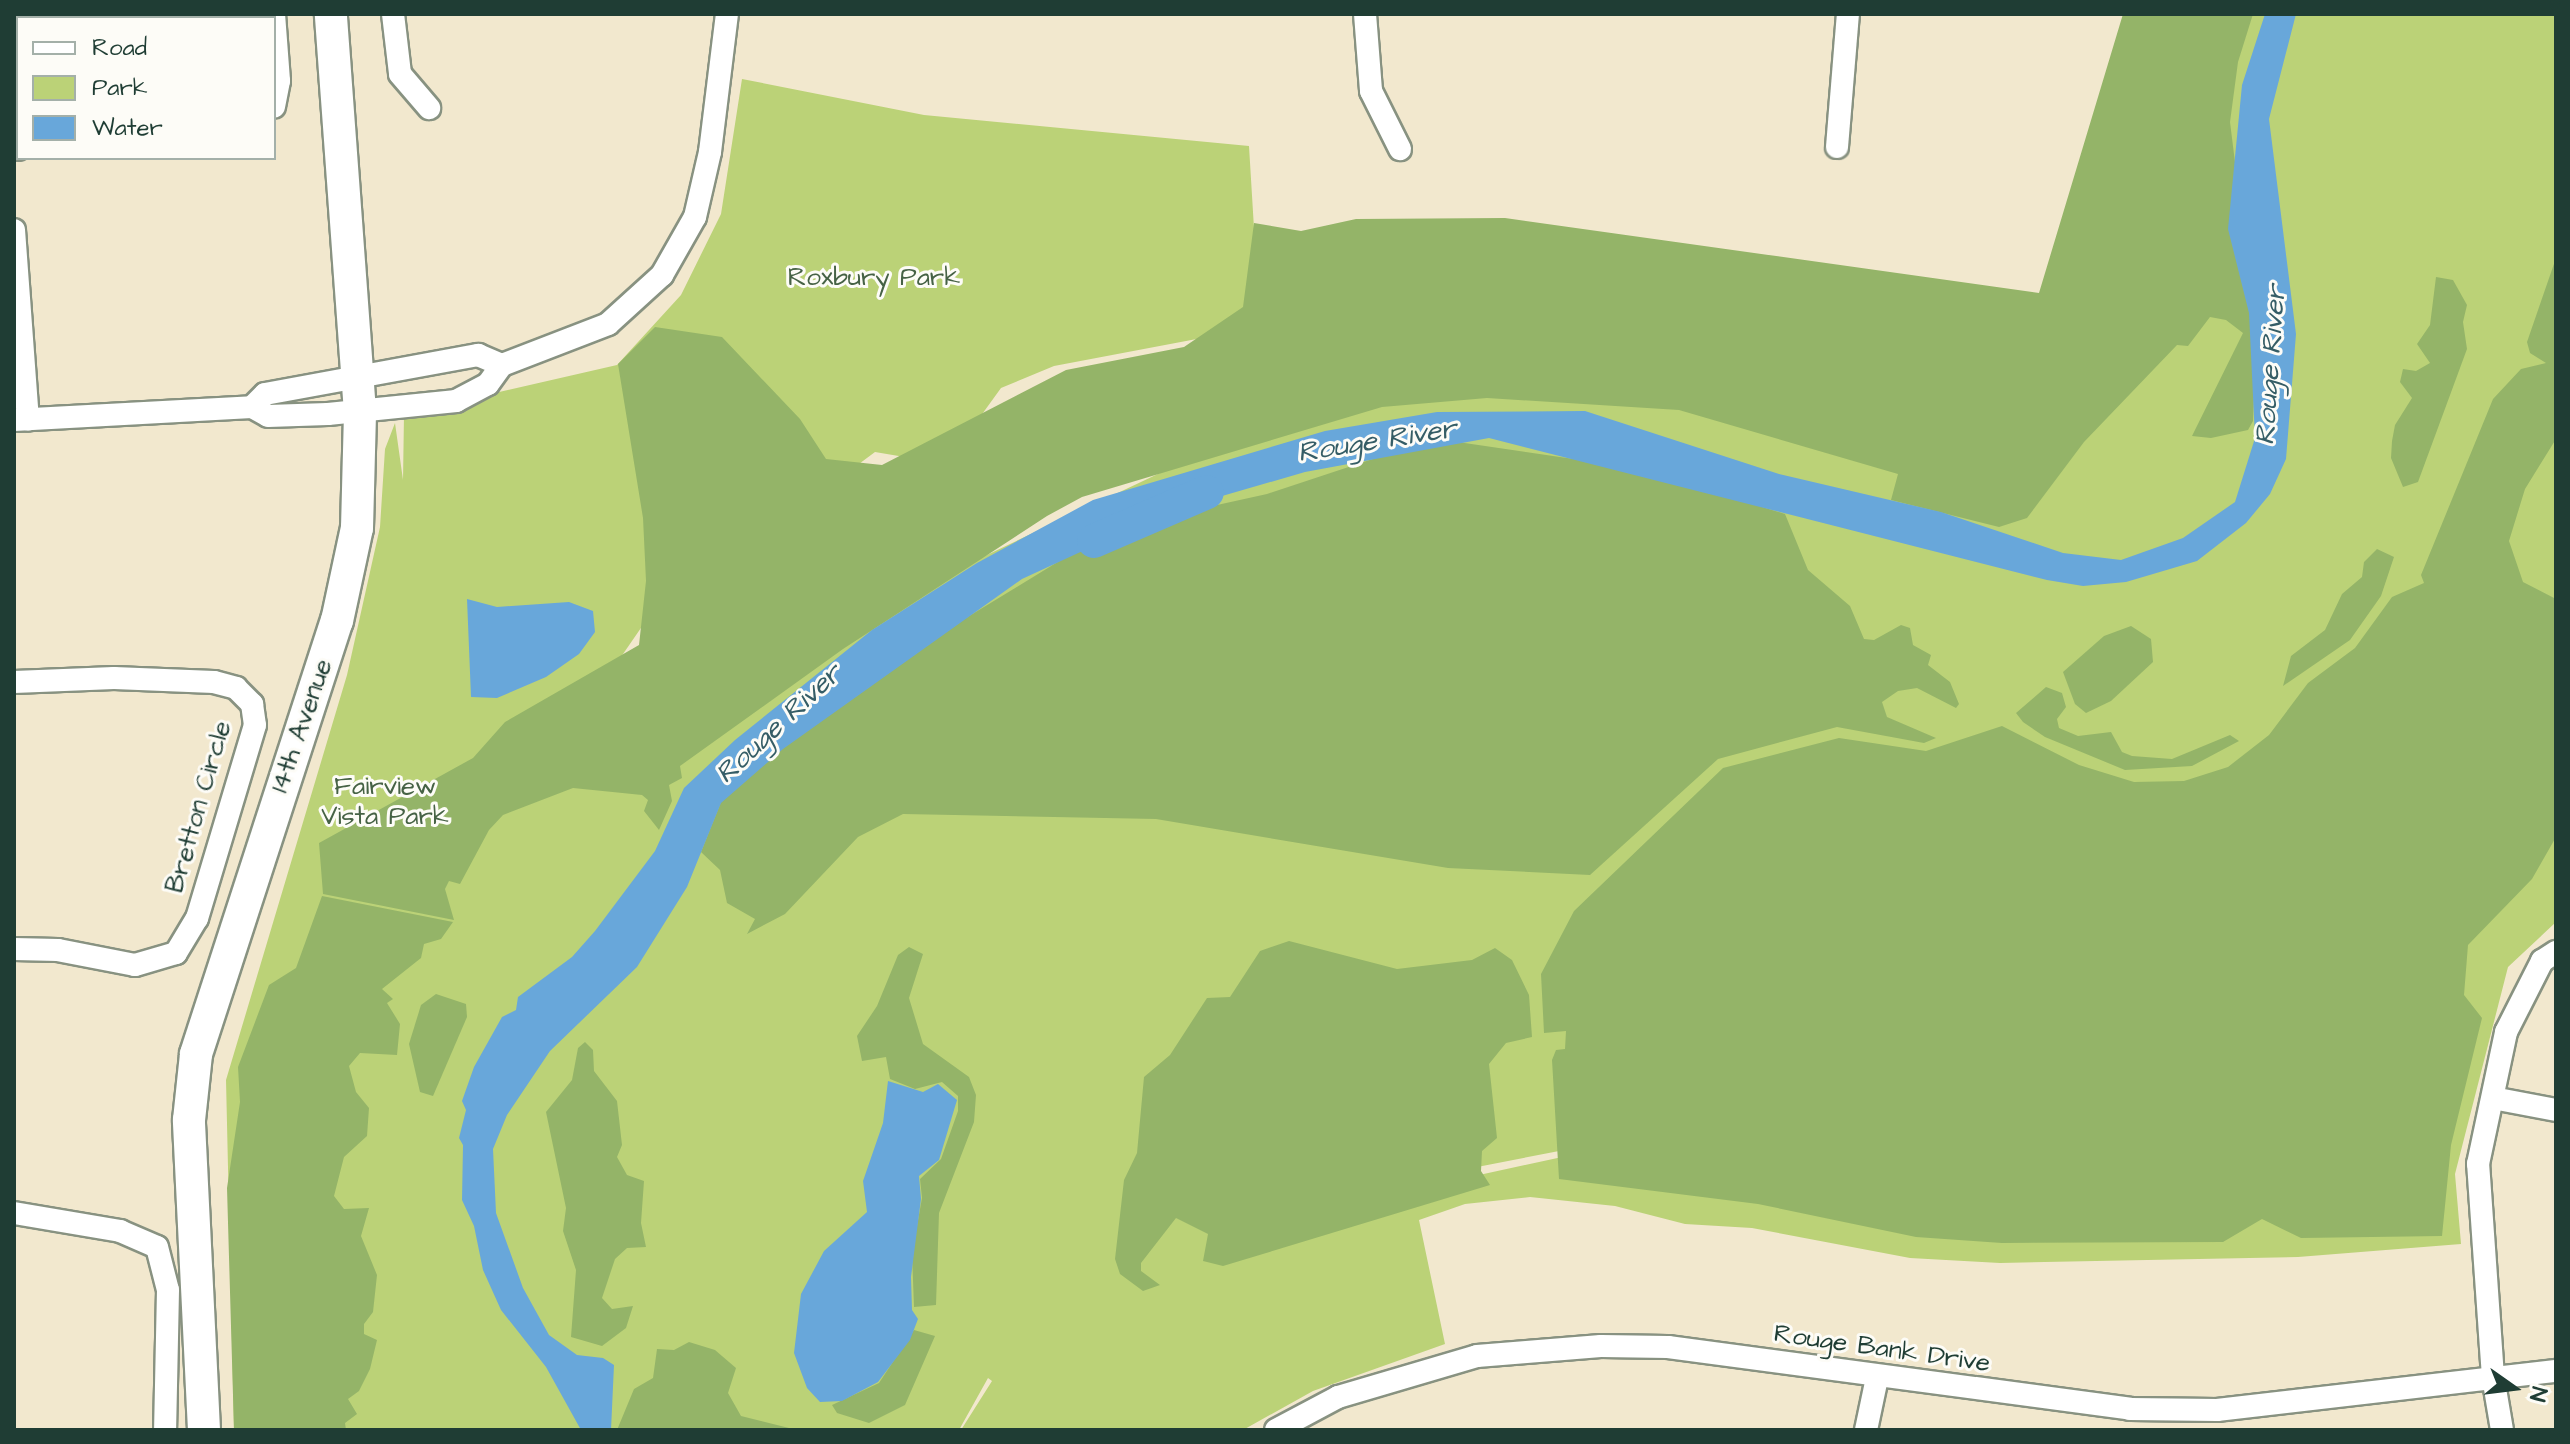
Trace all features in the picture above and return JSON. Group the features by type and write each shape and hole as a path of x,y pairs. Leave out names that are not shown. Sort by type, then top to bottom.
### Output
{"main road":[{"name":"14th Avenue","path":"204,1430 189,1120 196,1054 337,621 357,528 358,396 331,14"}],"street":[{"path":"393,14 400,74 429,108"},
{"path":"252,407 265,394 456,401 488,384 502,365 608,324 662,275 695,217 710,152 727,14"},
{"path":"1365,14 1371,91 1400,149"},
{"path":"1837,147 1848,14"},
{"path":"276,41 279,81 276,97"},
{"path":"14,230 21,420 252,407 268,416 358,396 478,355 502,365"},
{"name":"Bretton Circle","path":"14,682 114,678 214,682 236,688 252,704 255,725 197,918 176,953 135,965 58,950 14,949"},
{"path":"2502,1430 2493,1377 2478,1164 2506,1032 2522,993 2542,961 2556,952"},
{"path":"2493,1098 2556,1110"},
{"path":"14,1213 120,1231 157,1247 168,1290 165,1430"},
{"name":"Rouge Bank Drive","path":"1276,1430 1338,1397 1477,1356 1668,1347 1877,1378 2176,1410 2556,1371"},
{"path":"1866,1430 1877,1378"}],"green space":[{"path":"2123,14 2253,14 2238,62 2230,122 2256,331 2253,421 2248,430 2211,438 2192,436 2243,333 2226,320 2210,317 2188,346 2177,345 2084,442 2027,518 1999,527 1891,500 1898,474 1679,410 1487,398 1382,407 1082,497 1047,516 843,649 680,766 682,778 669,785 672,801 659,830 644,811 648,800 642,795 573,788 503,815 489,830 460,884 449,881 445,889 454,920 323,894 319,843 473,758 505,722 639,645 646,581 643,518 618,364 655,327 722,337 800,419 826,459 882,465 1066,370 1184,347 1243,307 1254,223 1301,231 1356,219 1505,218 2039,293"},
{"path":"2240,14 2556,14 2556,922 2508,967 2455,1174 2461,1244 2298,1257 2000,1263 1910,1258 1752,1228 1685,1224 1615,1206 1530,1197 1465,1204 1419,1220 1445,1344 1313,1391 1243,1430 961,1430 992,1381 988,1378 959,1430 234,1430 226,1080 347,675 380,527 385,449 395,423 403,480 404,414 617,365 681,295 721,214 742,79 924,115 1249,146 1260,327 1054,366 1001,388 946,464 875,452 643,625 612,670 792,647 1344,386 1572,376 1961,485","holes":["1585,1146 1576,1154 1415,1189 1436,1175"]},
{"path":"2556,258 2556,439 2525,489 2509,541 2523,582 2556,599 2556,837 2532,879 2468,945 2464,995 2482,1018 2451,1145 2442,1236 2301,1238 2262,1219 2223,1242 2002,1243 1916,1237 1758,1204 1559,1179 1552,1060 1556,1050 1565,1049 1566,1031 1544,1033 1541,974 1574,911 1723,768 1839,738 1926,751 2002,726 2079,765 2134,782 2184,781 2228,767 2269,735 2308,683 2355,648 2392,597 2424,583 2421,575 2493,399 2521,369 2546,363 2530,353 2527,342"},
{"path":"2436,277 2453,280 2467,305 2463,322 2467,349 2418,482 2403,487 2391,458 2392,441 2395,425 2412,398 2400,382 2403,369 2416,371 2430,363 2417,344 2430,325"},
{"path":"1451,441 1635,468 1785,514 1808,570 1850,606 1864,639 1874,640 1901,625 1910,628 1913,645 1931,655 1928,665 1950,682 1959,704 1956,708 1917,688 1898,691 1882,702 1887,717 1936,738 1924,743 1837,727 1718,759 1590,875 1448,868 1156,819 903,814 858,837 785,914 747,934 755,919 727,903 720,870 701,852 725,792 815,710 1074,552 1140,522 1267,494 1400,450"},
{"path":"2377,549 2394,557 2381,596 2350,640 2283,686 2291,656 2325,630 2342,594 2362,577 2364,562"},
{"path":"2131,626 2151,639 2153,662 2111,701 2086,713 2075,704 2063,672 2104,636"},
{"path":"2046,687 2062,693 2066,707 2057,719 2059,728 2078,736 2111,732 2122,752 2132,756 2172,759 2230,735 2239,741 2192,766 2125,770 2045,737 2023,722 2016,713"},
{"path":"322,896 453,922 441,939 424,944 421,958 382,989 393,999 387,1003 400,1024 397,1055 360,1053 349,1066 356,1092 369,1108 367,1136 344,1157 334,1196 344,1209 369,1208 361,1236 377,1275 373,1312 364,1324 364,1334 377,1340 370,1369 359,1391 348,1399 357,1414 345,1423 346,1430 234,1430 227,1188 240,1102 238,1067 269,985 296,968"},
{"path":"1289,941 1397,969 1472,960 1495,948 1512,960 1529,995 1532,1037 1506,1043 1489,1064 1497,1138 1482,1151 1481,1171 1490,1185 1223,1266 1203,1261 1208,1234 1176,1218 1141,1263 1141,1271 1160,1285 1143,1291 1120,1274 1115,1259 1124,1180 1137,1153 1144,1077 1170,1055 1207,998 1230,997 1260,951"},
{"path":"909,947 923,954 909,998 923,1044 969,1077 976,1095 974,1122 939,1213 936,1305 914,1307 912,1254 922,1198 920,1179 941,1159 958,1111 958,1096 942,1082 915,1089 890,1079 886,1057 862,1061 857,1036 877,1006 898,955"},
{"path":"436,994 466,1004 467,1017 433,1096 420,1092 409,1044 421,1005"},
{"path":"585,1042 593,1050 594,1071 617,1101 622,1145 617,1157 627,1175 644,1181 641,1223 646,1247 627,1248 615,1259 602,1298 612,1309 633,1306 626,1328 602,1346 571,1337 576,1270 563,1231 566,1208 546,1112 572,1080 578,1048"},
{"path":"914,1330 935,1336 905,1405 869,1423 837,1413 832,1405 879,1383"},
{"path":"689,1342 715,1350 736,1368 728,1393 741,1416 793,1429 617,1430 634,1389 653,1378 657,1349 674,1350"}],"water":[{"path":"2265,14 2296,14 2269,119 2296,334 2286,459 2270,494 2246,523 2197,561 2126,582 2083,586 2047,580 1489,438 1305,472 1167,512 1022,579 783,749 721,803 687,887 637,967 550,1051 507,1115 493,1149 496,1213 523,1288 549,1335 577,1355 603,1358 614,1365 611,1430 581,1430 546,1367 501,1310 483,1270 474,1226 462,1200 463,1145 459,1138 466,1110 462,1101 474,1067 502,1017 516,1010 518,997 572,957 595,931 655,851 684,788 735,740 872,630 977,563 1093,500 1325,431 1437,412 1585,411 1779,474 1941,512 2063,553 2121,560 2183,538 2235,502 2255,438 2249,313 2228,229 2242,85"},
{"path":"467,599 497,607 569,602 593,611 595,632 579,654 546,677 497,698 471,697"},
{"path":"888,1081 923,1092 938,1084 957,1100 939,1160 919,1176 921,1199 911,1277 912,1310 918,1319 910,1340 878,1382 842,1401 820,1402 807,1388 794,1353 801,1294 824,1251 867,1212 863,1181 883,1123"}],"waterway":[{"name":"Rouge River","path":"1094,541 1207,492"}],"park label":[{"name":"Roxbury Park","path":"874,278"},
{"name":"Fairview Vista Park","path":"385,802"}]}
